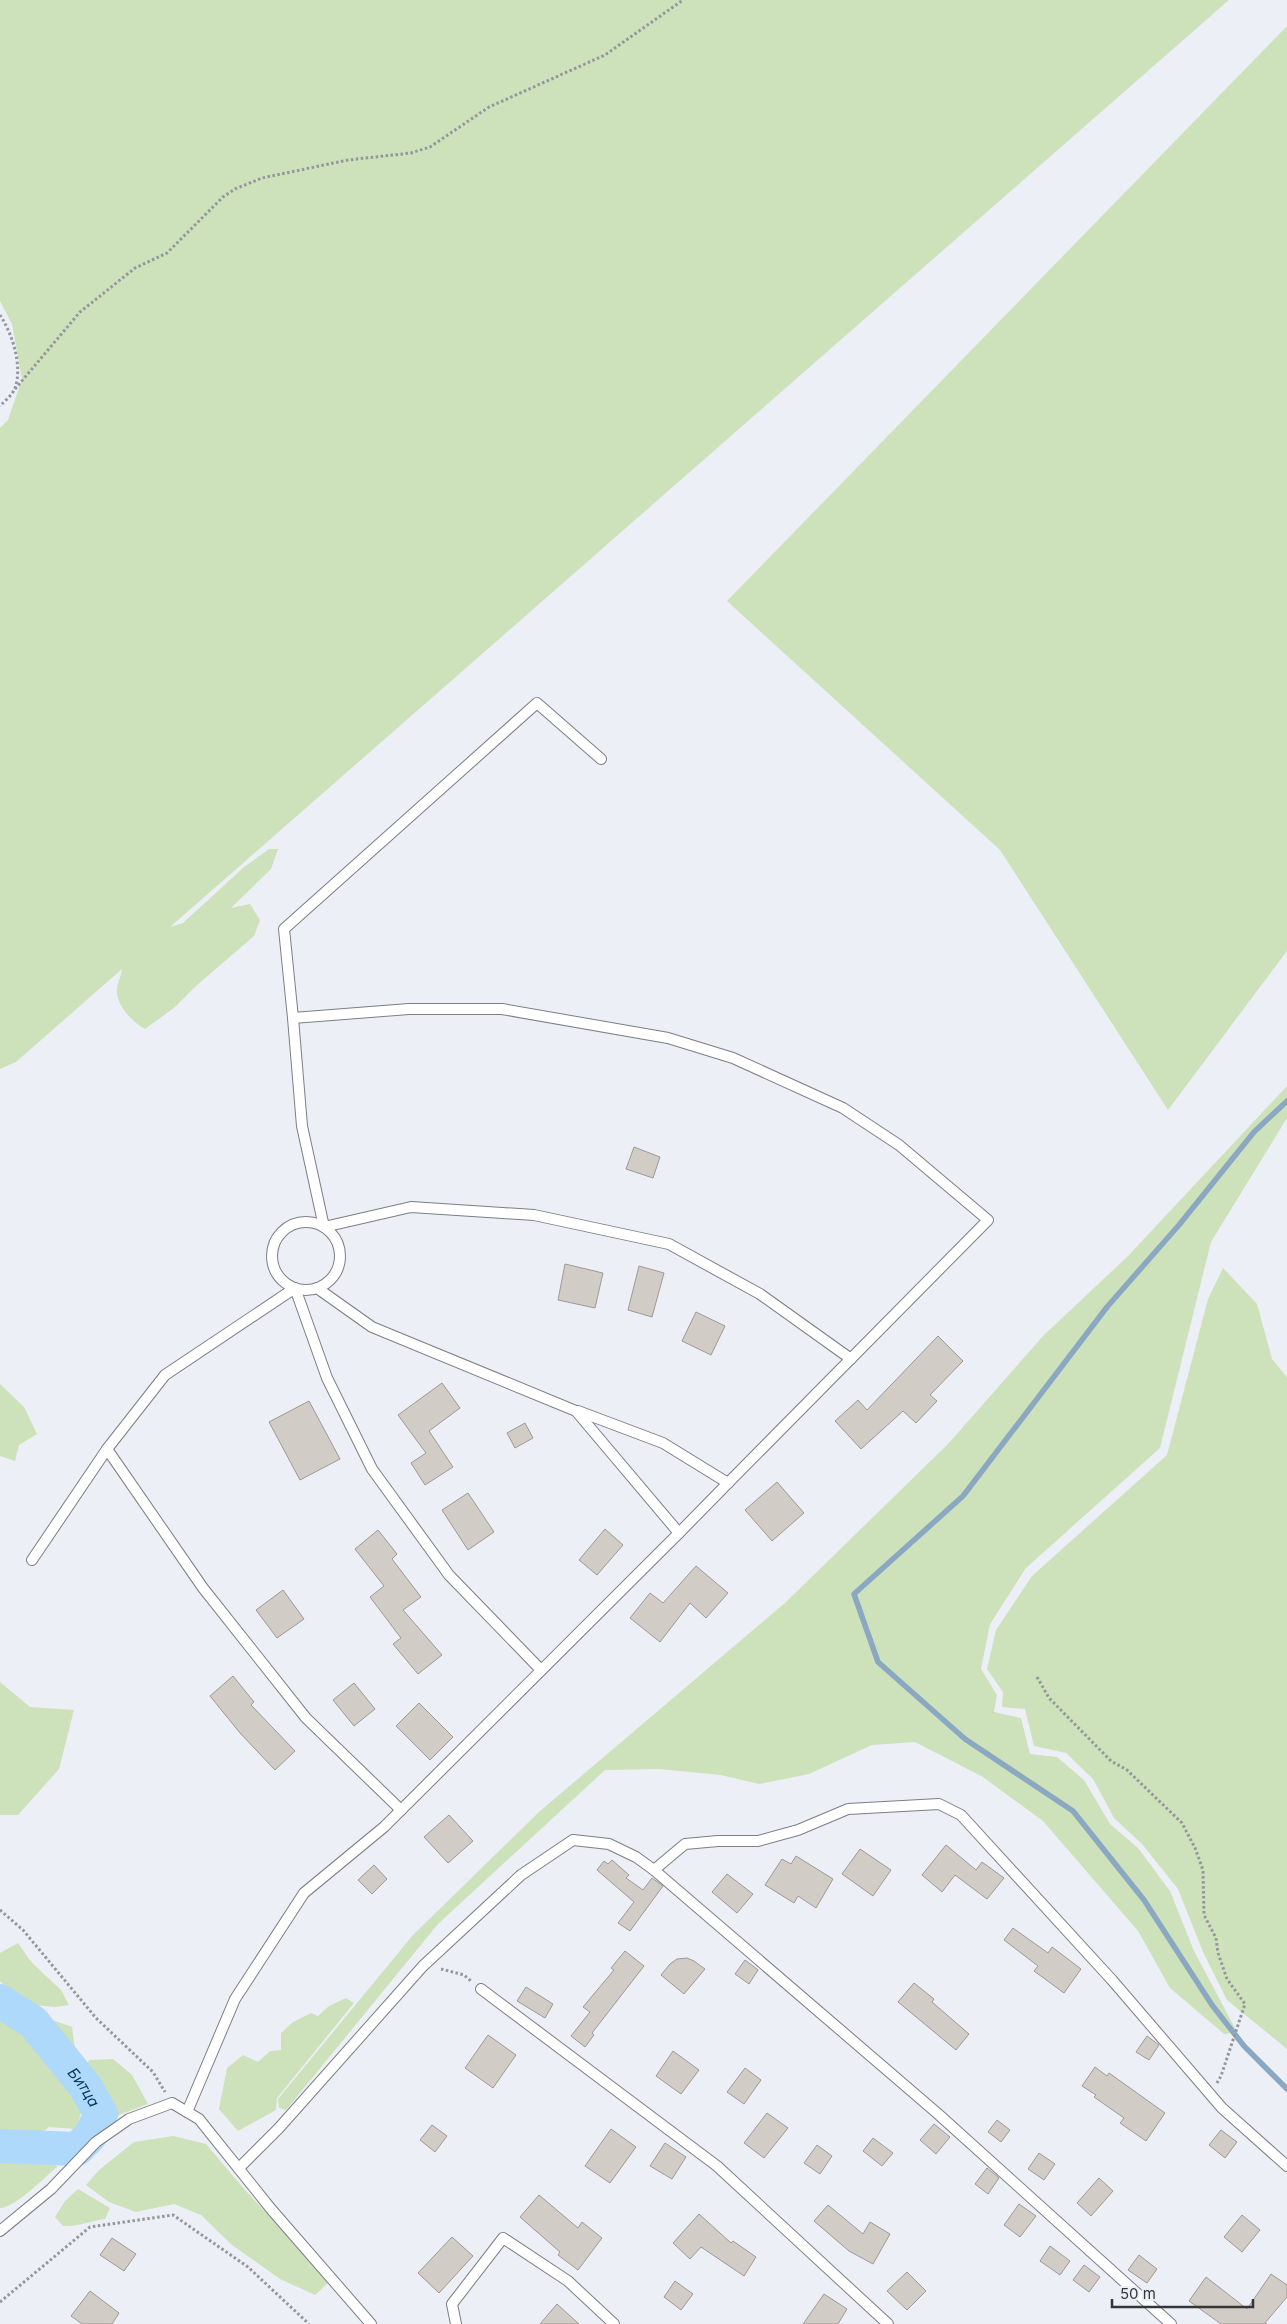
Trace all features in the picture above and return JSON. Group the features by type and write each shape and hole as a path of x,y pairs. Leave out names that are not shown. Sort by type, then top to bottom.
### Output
{"lane":[{"path":"324,1227 302,1126 284,929 537,703 601,759"},
{"path":"187,2112 235,1999 304,1893 384,1827 728,1484 988,1220 900,1145 843,1108 733,1058 668,1038 502,1009 410,1009 293,1018"},
{"path":"324,1227 411,1207 534,1215 669,1244 760,1294 851,1359"},
{"path":"302,1222 324,1227 332,1234 338,1244 340,1254 334,1275 327,1283 317,1288 306,1290 295,1288 285,1283 277,1274 272,1252 276,1241 282,1232 292,1225 302,1222"},
{"path":"32,1560 107,1449 165,1375 295,1288"},
{"path":"295,1288 327,1378 372,1469 449,1575 541,1670"},
{"path":"317,1288 372,1327 576,1410 663,1443 728,1484"},
{"path":"576,1410 679,1533"},
{"path":"107,1449 203,1588 306,1718 401,1810"},
{"path":"654,1870 685,1844 718,1841 758,1841 798,1830 848,1808 939,1804 961,1815 1112,1980 1222,2108 1287,2166"},
{"path":"239,2168 279,2128 423,1966 522,1875 573,1840 608,1844 636,1857 654,1870 937,2113 1171,2324"},
{"path":"481,1989 717,2166 888,2324"},
{"path":"0,2231 51,2189 96,2142 129,2119 172,2103 199,2119 371,2324"},
{"path":"456,2324 452,2304 503,2238 568,2281 614,2324"}],"path":[{"path":"0,406 80,312 135,268 167,253 223,197 235,189 262,178 348,160 411,153 430,147 489,106 605,55 683,0"},
{"path":"0,315 8,327 17,366 15,389"},
{"path":"1037,1677 1049,1698 1111,1761 1127,1770 1135,1780 1159,1799 1182,1823 1195,1848 1203,1870 1204,1915 1216,1938 1218,1953 1228,1979 1245,2004 1222,2076 1210,2094"},
{"path":"0,1910 24,1930 96,2018 153,2072 172,2103"},
{"path":"423,1966 464,1974 481,1989"},
{"path":"0,2302 90,2227 173,2215 248,2267 309,2324"}],"green space":[{"path":"0,0 1229,0 170,927 183,923 243,868 269,849 278,849 271,869 231,908 250,904 260,920 254,936 196,986 175,1007 145,1029 140,1026 125,1012 117,994 122,969 16,1062 0,1069 0,428 8,420 22,379 12,324 0,301"},
{"path":"1287,26 1287,951 1168,1110 1000,850 727,601"},
{"path":"1287,1086 1287,1118 1211,1242 1160,1448 1026,1568 990,1624 981,1669 997,1695 994,1712 1021,1718 1030,1754 1057,1757 1084,1780 1110,1824 1138,1848 1170,1891 1194,1951 1237,2032 1224,2034 1170,1988 1138,1931 1043,1821 983,1777 915,1742 872,1745 809,1774 759,1784 721,1775 659,1769 605,1770 438,1924 286,2110 279,2108 278,2099 413,1935 539,1812 786,1602 948,1444 1043,1336 1128,1256"},
{"path":"1223,1268 1257,1304 1272,1359 1287,1377 1287,2049 1227,2000 1203,1952 1178,1889 1142,1844 1114,1818 1093,1779 1066,1753 1034,1746 1025,1709 1002,1707 1003,1692 987,1669 996,1630 1032,1576 1167,1455 1208,1299"},
{"path":"0,1384 24,1407 37,1434 19,1445 15,1461 0,1456"},
{"path":"0,1682 30,1707 74,1710 59,1769 18,1815 0,1815"},
{"path":"18,1943 32,1963 61,1990 69,2005 55,2007 23,2004 0,1981 0,1953"},
{"path":"346,1998 354,2003 277,2098 276,2110 238,2131 219,2109 227,2068 243,2055 258,2062 270,2051 281,2050 281,2033 293,2022 311,2013 318,2016 329,2006"},
{"path":"0,2001 72,2027 77,2064 66,2075 84,2103 76,2129 49,2127 32,2141 7,2138 9,2153 58,2166 14,2203 0,2208"},
{"path":"113,2059 132,2075 148,2104 121,2114 106,2123 90,2122 93,2088 84,2072 89,2060"},
{"path":"173,2136 206,2144 245,2190 330,2281 315,2295 280,2279 232,2245 201,2215 174,2204 136,2212 109,2202 86,2185 99,2170 134,2142"},
{"path":"78,2189 110,2208 105,2219 79,2225 63,2226 55,2217 65,2201"}],"building":[{"path":"634,1147 660,1157 653,1178 626,1169"},
{"path":"565,1264 603,1273 595,1308 558,1300"},
{"path":"639,1266 664,1273 652,1317 628,1310"},
{"path":"696,1312 725,1326 711,1355 682,1341"},
{"path":"938,1336 963,1361 930,1395 937,1401 916,1423 903,1411 861,1449 835,1421 858,1400 867,1410"},
{"path":"442,1383 460,1408 429,1431 453,1467 425,1485 411,1463 426,1453 398,1415"},
{"path":"309,1401 340,1459 300,1480 269,1422"},
{"path":"525,1423 533,1438 515,1448 507,1433"},
{"path":"777,1482 804,1513 772,1541 745,1510"},
{"path":"468,1493 494,1532 468,1550 442,1510"},
{"path":"605,1529 623,1545 597,1575 579,1560"},
{"path":"378,1530 397,1554 392,1559 421,1597 403,1610 442,1655 418,1674 393,1644 401,1638 370,1597 384,1586 355,1549"},
{"path":"696,1566 728,1593 706,1618 690,1603 660,1642 630,1618 650,1593 663,1603"},
{"path":"283,1590 304,1619 277,1638 256,1610"},
{"path":"233,1676 254,1702 251,1705 295,1751 275,1770 240,1733 210,1696"},
{"path":"354,1683 375,1709 354,1726 333,1700"},
{"path":"419,1703 453,1737 430,1760 396,1726"},
{"path":"449,1815 473,1841 448,1863 424,1837"},
{"path":"946,1845 976,1870 982,1862 1004,1878 987,1899 955,1875 942,1892 922,1875"},
{"path":"860,1849 891,1870 873,1896 842,1874"},
{"path":"796,1856 833,1879 816,1908 798,1896 794,1903 765,1885 782,1859 791,1864"},
{"path":"612,1860 629,1875 626,1878 643,1890 652,1878 663,1886 630,1931 618,1923 634,1902 597,1870 604,1861 608,1864"},
{"path":"374,1865 387,1879 372,1894 358,1880"},
{"path":"727,1874 753,1894 737,1913 712,1892"},
{"path":"1013,1928 1048,1953 1052,1947 1081,1969 1064,1993 1034,1971 1038,1966 1004,1940"},
{"path":"625,1951 644,1966 592,2033 594,2035 585,2047 571,2036 590,2012 583,2007 614,1970 611,1968"},
{"path":"687,1958 705,1969 684,1994 661,1975 677,1959"},
{"path":"745,1960 758,1970 749,1984 735,1974"},
{"path":"914,1983 934,1999 932,2002 969,2034 956,2050 898,2002"},
{"path":"526,1987 553,2004 545,2018 517,2001"},
{"path":"488,2035 516,2055 493,2088 465,2068"},
{"path":"1147,2036 1159,2045 1149,2060 1136,2052"},
{"path":"673,2051 699,2070 681,2094 656,2076"},
{"path":"1095,2067 1107,2076 1109,2073 1165,2113 1146,2141 1120,2123 1124,2118 1082,2086"},
{"path":"745,2068 761,2080 744,2104 727,2092"},
{"path":"767,2113 788,2128 764,2158 744,2143"},
{"path":"997,2120 1010,2130 1001,2142 988,2132"},
{"path":"934,2124 950,2137 936,2154 920,2140"},
{"path":"432,2125 447,2136 435,2152 420,2140"},
{"path":"611,2129 636,2147 610,2183 585,2166"},
{"path":"1221,2130 1237,2142 1225,2158 1209,2145"},
{"path":"873,2138 893,2153 882,2166 863,2151"},
{"path":"665,2143 686,2157 672,2179 650,2166"},
{"path":"817,2145 832,2156 820,2174 804,2163"},
{"path":"1039,2153 1055,2164 1044,2180 1028,2169"},
{"path":"987,2168 999,2178 988,2194 975,2184"},
{"path":"1099,2178 1113,2191 1091,2216 1077,2203"},
{"path":"539,2195 578,2228 582,2222 602,2238 578,2270 558,2255 560,2252 520,2217"},
{"path":"1019,2204 1036,2216 1020,2237 1004,2225"},
{"path":"828,2205 863,2234 870,2222 890,2234 873,2264 849,2251 814,2221"},
{"path":"699,2214 731,2243 733,2241 756,2257 744,2276 701,2247 690,2259 673,2243"},
{"path":"1242,2215 1260,2230 1242,2252 1224,2237"},
{"path":"452,2237 473,2256 439,2293 418,2273"},
{"path":"112,2238 136,2254 124,2271 100,2255"},
{"path":"1050,2246 1070,2261 1060,2275 1040,2261"},
{"path":"1139,2255 1157,2269 1147,2283 1128,2270"},
{"path":"1084,2265 1100,2277 1089,2292 1073,2280"},
{"path":"907,2272 926,2291 907,2310 887,2291"},
{"path":"1271,2274 1287,2285 1287,2297 1265,2323 1267,2324 1221,2324 1189,2301 1206,2277 1247,2309"},
{"path":"675,2281 693,2294 681,2310 664,2297"},
{"path":"90,2291 119,2313 112,2324 82,2324 71,2316"},
{"path":"824,2294 847,2309 838,2324 803,2324"},
{"path":"557,2304 579,2324 540,2324"}],"waterway":[{"path":"1287,1101 1254,1132 1179,1225 1107,1307 963,1496 854,1594 878,1662 965,1739 1073,1811 1144,1900 1212,2005 1244,2046 1287,2089"},
{"name":"Битца","path":"0,2001 33,2022 85,2086 101,2114 90,2136 77,2149 0,2146"}]}
